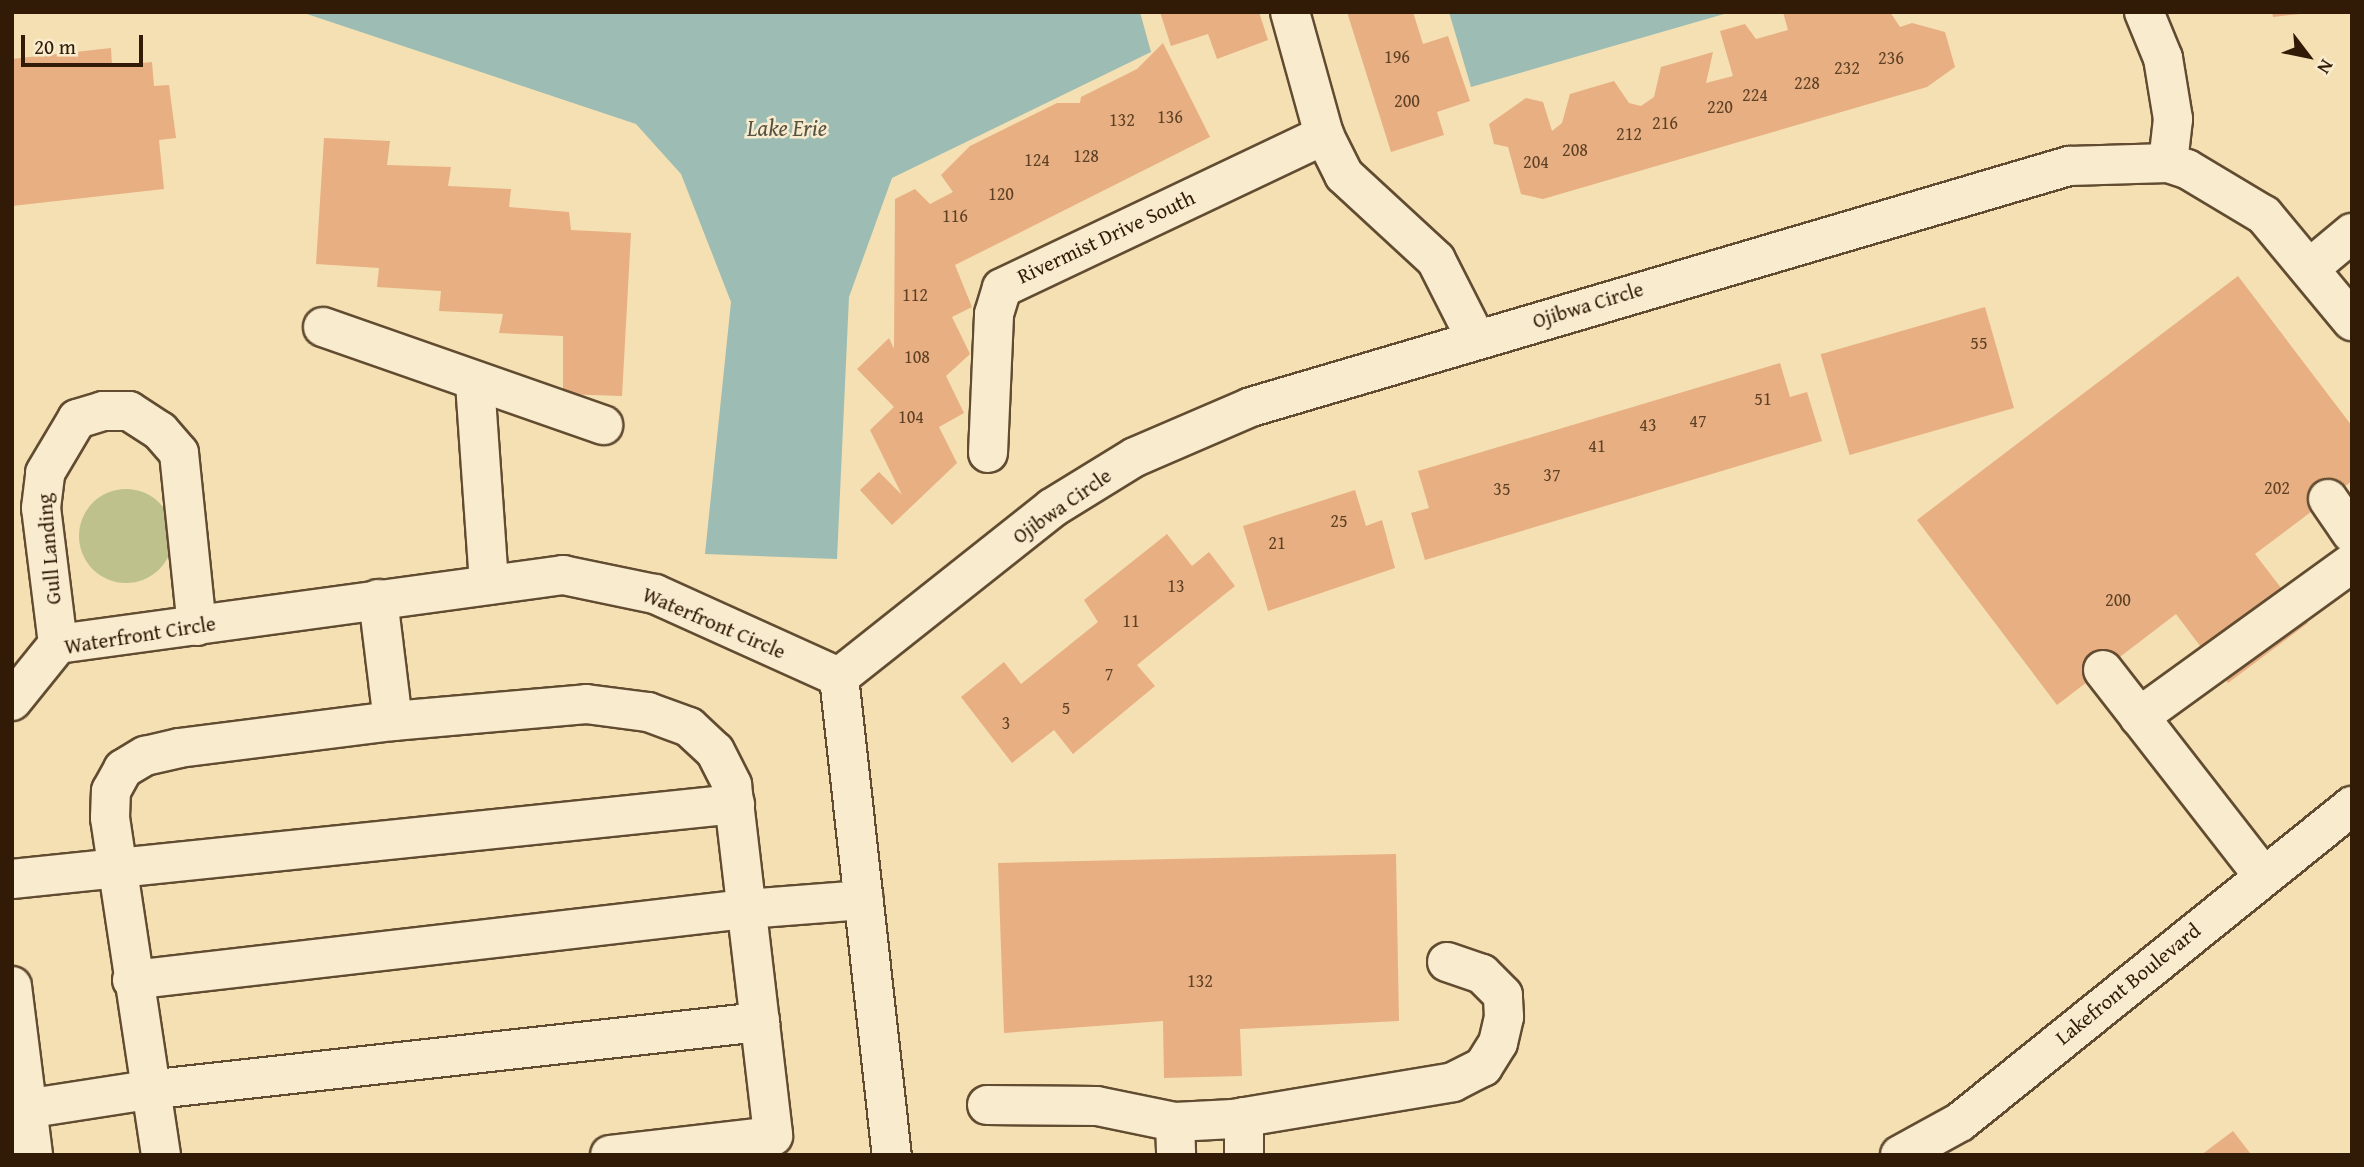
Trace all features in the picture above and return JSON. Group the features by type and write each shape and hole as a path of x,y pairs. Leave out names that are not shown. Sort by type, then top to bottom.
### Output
{"street":[{"path":"1290,12 1324,135 1344,176 1360,195 1436,260 1476,339"},
{"path":"2144,12 2163,58 2173,119 2168,163"},
{"name":"Rivermist Drive South","path":"988,453 994,314 1002,288 1324,135"},
{"name":"Ojibwa Circle","path":"838,677 1052,508 1135,457 1251,407 2069,166 2168,163 2188,169 2264,215 2352,321"},
{"path":"2310,268 2352,233"},
{"path":"323,327 475,383 603,425"},
{"path":"475,383 489,585"},
{"name":"Gull Landing","path":"58,644 41,508 45,473 77,419 103,411 129,411 160,431 179,453 197,626"},
{"path":"2328,499 2352,534"},
{"path":"2140,717 2352,563"},
{"name":"Waterfront Circle","path":"12,701 58,644 563,575 655,594 838,677"},
{"path":"378,599 393,721"},
{"path":"2103,670 2262,874"},
{"path":"838,677 892,1155"},
{"path":"161,1155 148,1090 117,867 111,791 123,769 145,756 179,748 393,721 586,704 648,712 689,727 715,751 732,785 773,1136 610,1155"},
{"path":"12,879 735,804"},
{"name":"Lakefront Boulevard","path":"1900,1155 1960,1122 2262,874 2352,806"},
{"path":"132,980 746,909 864,900"},
{"path":"987,1105 1097,1106 1175,1138 1244,1117 1453,1082 1483,1068 1498,1043 1504,1017 1503,995 1482,974 1447,962"},
{"path":"12,986 20,1110 33,1155"},
{"path":"20,1110 148,1090 760,1022"},
{"path":"1244,1117 1244,1155"}],"green space":[{"path":"126,489 144,492 159,503 170,518 173,536 170,554 159,569 144,580 126,583 108,580 93,569 82,554 79,536 82,518 93,503 108,492"}],"water":[{"name":"Lake Erie","path":"301,12 1140,12 1151,52 892,178 849,297 837,559 705,554 731,302 681,174 636,124"},
{"path":"1449,12 1731,12 1471,87"}],"building":[{"path":"1160,12 1259,12 1268,40 1217,59 1208,34 1171,46"},
{"path":"1347,12 1413,12 1423,44 1448,36 1470,101 1437,112 1444,135 1391,152"},
{"path":"1783,12 1890,12 1900,27 1912,23 1945,32 1955,67 1927,87 1543,199 1521,194 1508,147 1494,144 1489,124 1526,98 1543,102 1552,131 1562,123 1570,94 1614,81 1629,103 1641,106 1654,97 1661,67 1713,52 1706,83 1733,76 1720,31 1745,24 1756,39 1788,30"},
{"path":"2272,12 2300,12 2300,14 2273,17"},
{"path":"1163,43 1210,137 955,265 972,307 952,317 970,354 946,376 964,413 939,427 957,463 892,525 860,490 879,472 902,495 870,430 894,407 857,369 889,338 894,349 895,199 915,189 930,204 953,192 941,175 970,146 1057,103 1080,103 1081,97 1137,69"},
{"path":"111,48 112,66 152,62 154,86 169,85 176,138 159,140 164,189 12,206 12,59"},
{"path":"324,138 390,141 387,165 451,167 448,186 511,189 509,207 569,212 571,230 631,233 622,396 563,394 563,336 499,333 503,314 439,311 441,291 377,287 379,268 316,264"},
{"path":"2238,276 2352,426 2352,481 2255,554 2308,623 2228,683 2176,614 2057,705 1917,520"},
{"path":"1985,307 2014,408 1850,455 1821,354"},
{"path":"1780,363 1790,397 1807,392 1822,441 1425,560 1411,513 1429,508 1418,471"},
{"path":"1355,490 1366,526 1382,520 1395,568 1268,611 1243,526"},
{"path":"1167,534 1192,566 1209,552 1235,586 1137,665 1155,686 1073,754 1054,730 1012,763 961,697 1004,662 1021,684 1098,622 1084,600"},
{"path":"1396,854 1399,1021 1240,1029 1242,1076 1164,1078 1163,1021 1004,1033 998,863"},
{"path":"2233,1131 2250,1153 2201,1155"}]}
